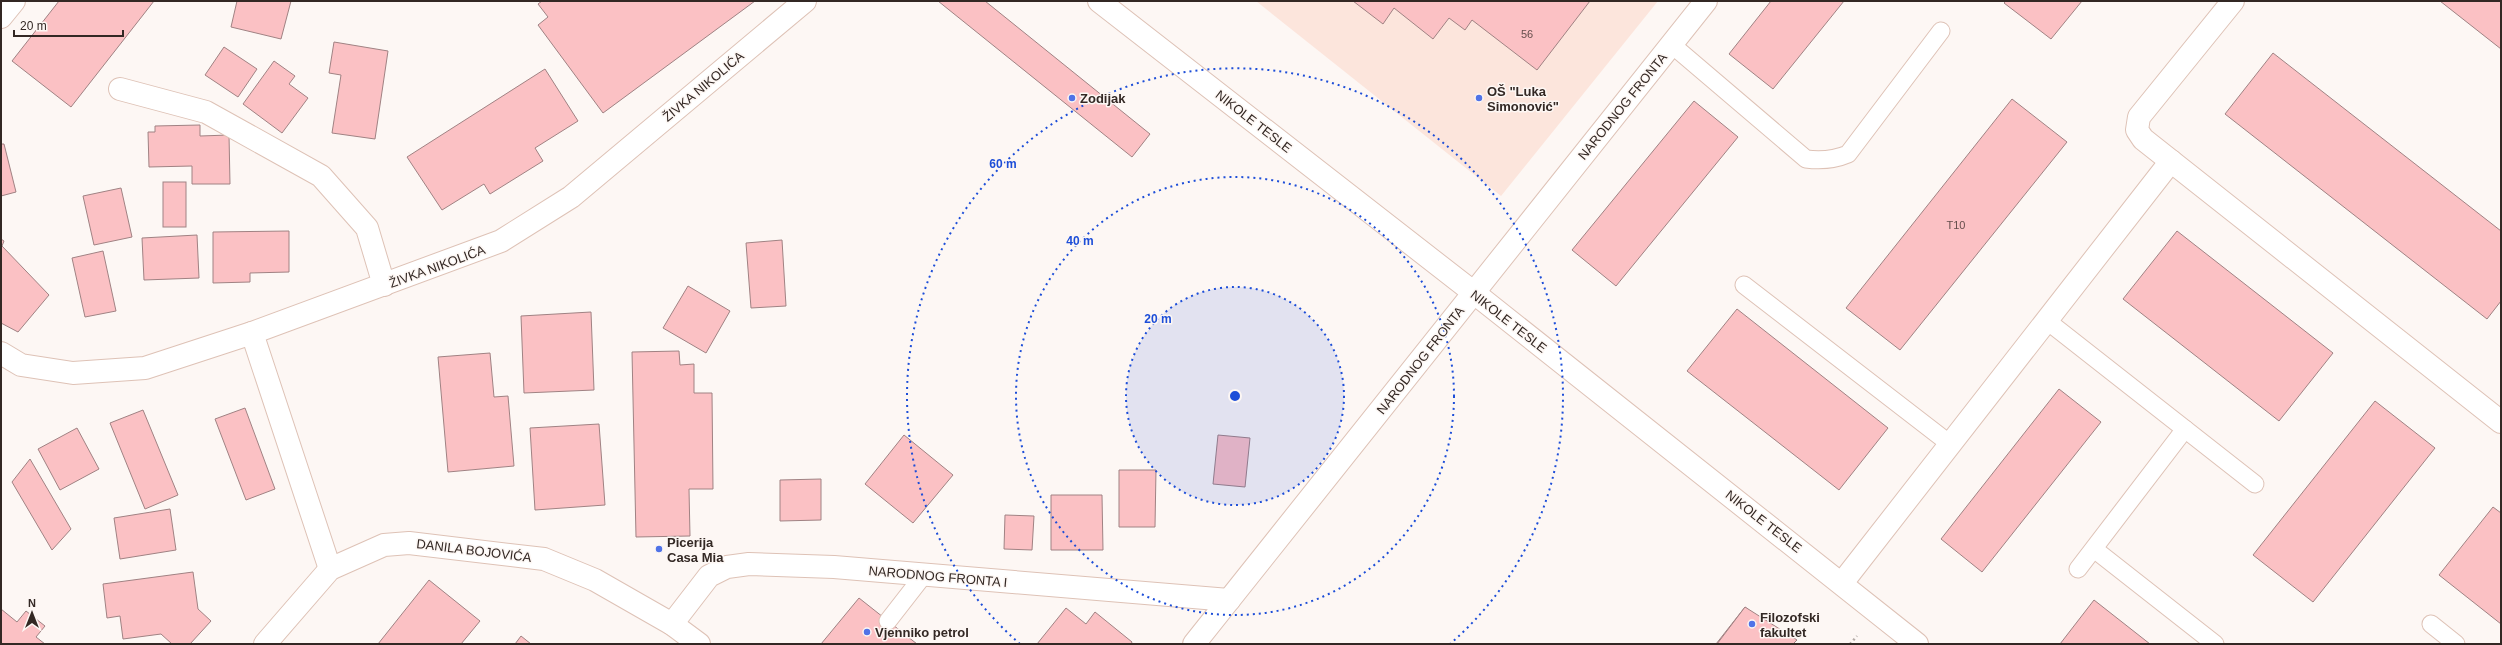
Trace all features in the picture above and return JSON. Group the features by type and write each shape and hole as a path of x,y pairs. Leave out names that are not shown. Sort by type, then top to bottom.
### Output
{"street":[{"path":"1,17 14,1"},
{"name":"ŽIVKA NIKOLIĆA","path":"1,353 21,365 73,373 146,368 384,285 501,241 571,197 805,1"},
{"name":"NIKOLE TESLE","path":"1099,1 1473,292 1842,583 1917,644"},
{"name":"NARODNOG FRONTA","path":"1194,644 1706,1"},
{"path":"2234,1 2139,117 2137,130 2143,139 2501,422"},
{"path":"120,89 206,112 321,176 367,228 384,285"},
{"path":"1842,583 2171,161"},
{"path":"252,332 330,569"},
{"name":"DANILA BOJOVIĆA","path":"266,644 330,569 384,545 409,542 544,559 595,580 672,624 699,644"},
{"name":"NARODNOG FRONTA I","path":"672,624 709,576 727,567 749,564 834,567 923,576 1229,600"}],"lane":[{"path":"1671,44 1806,159 1822,161 1835,160 1848,154 1941,31"},
{"path":"1744,284 1950,444"},
{"path":"2046,320 2255,484"},
{"path":"2078,569 2185,429"},
{"path":"2094,549 2215,644"},
{"path":"888,621 923,576"},
{"path":"2431,624 2456,644"}],"shaded area":[{"name":"OŠ \"Luka Simonović\"","path":"1256,1 1658,1 1501,196"}],"building":[{"path":"59,1 154,1 71,107 12,61"},
{"path":"237,1 291,1 281,39 231,27"},
{"path":"542,1 755,1 603,113 538,25 548,17 538,4"},
{"path":"938,1 985,1 1150,134 1132,157"},
{"path":"1353,1 1590,1 1537,70 1472,20 1465,30 1449,18 1433,39 1394,8 1383,24"},
{"path":"1771,1 1844,1 1773,89 1729,54"},
{"path":"2006,1 2082,1 2051,39 2004,3"},
{"path":"2440,1 2501,1 2501,49"},
{"path":"334,42 388,51 375,139 332,133 341,75 329,73"},
{"path":"224,47 257,69 238,97 205,75"},
{"path":"2273,53 2501,231 2501,301 2487,319 2225,114"},
{"path":"274,61 295,76 289,84 308,98 282,133 243,104"},
{"path":"545,69 578,121 535,148 543,161 490,194 484,184 442,210 407,157"},
{"path":"2012,99 2067,142 1900,350 1846,308"},
{"path":"1694,101 1738,137 1616,286 1572,250"},
{"path":"200,125 200,136 229,135 230,184 192,184 192,166 149,167 148,132 155,132 155,126"},
{"path":"1,144 4,144 16,192 1,196"},
{"path":"163,182 186,182 186,227 163,227"},
{"path":"121,188 132,237 94,245 83,196"},
{"path":"289,231 289,272 250,273 250,282 213,283 213,232"},
{"path":"2177,231 2333,353 2279,421 2123,299"},
{"path":"197,235 199,278 144,280 142,238"},
{"path":"1,239 4,241 2,246 49,295 18,332 1,323"},
{"path":"782,240 786,306 751,308 746,243"},
{"path":"103,251 116,311 85,317 72,258"},
{"path":"688,286 730,311 706,353 663,328"},
{"path":"1737,309 1888,428 1839,490 1687,371"},
{"path":"591,312 594,390 524,393 521,316"},
{"path":"679,351 680,365 694,364 694,393 712,393 713,489 689,489 690,536 636,537 632,352"},
{"path":"490,353 494,397 508,396 514,466 448,472 438,357"},
{"path":"2059,389 2101,422 1982,572 1941,539"},
{"path":"2375,401 2435,448 2313,602 2253,555"},
{"path":"245,408 275,489 246,500 215,419"},
{"path":"143,410 178,495 145,509 110,423"},
{"path":"599,424 605,505 535,510 530,428"},
{"path":"77,428 99,469 60,490 38,449"},
{"path":"904,435 953,475 913,523 865,484"},
{"path":"1218,435 1250,438 1245,487 1213,484"},
{"path":"30,459 71,529 52,550 12,482"},
{"path":"1119,470 1156,470 1155,527 1119,527"},
{"path":"821,479 821,520 780,521 780,480"},
{"path":"1051,495 1102,495 1103,550 1051,550"},
{"path":"2493,507 2501,513 2501,624 2439,575"},
{"path":"170,509 176,550 120,559 114,518"},
{"path":"1005,515 1034,516 1032,550 1004,549"},
{"path":"193,572 198,609 211,621 190,644 172,644 161,634 123,639 120,616 107,618 103,584"},
{"path":"429,580 480,621 461,644 378,644"},
{"name":"Vjenniko petrol","path":"859,598 917,644 821,644"},
{"path":"2094,600 2150,644 2060,644"},
{"name":"Filozofski fakultet","path":"1745,607 1791,644 1716,644"},
{"name":"Filozofski fakultet","path":"1745,607 1797,640 1793,644 1717,644"},
{"path":"1066,608 1086,624 1095,612 1132,642 1131,644 1037,644"},
{"path":"1,609 17,622 26,611 45,626 36,637 45,644 1,644"},
{"path":"521,636 531,644 515,644"}],"place":[{"name":"Zodijak","path":"1072,98"},
{"name":"OŠ \"Luka Simonović\"","path":"1479,98"},
{"name":"Picerija Casa Mia","path":"659,549"},
{"name":"Filozofski fakultet","path":"1752,624"},
{"name":"Vjenniko petrol","path":"867,632"}]}
